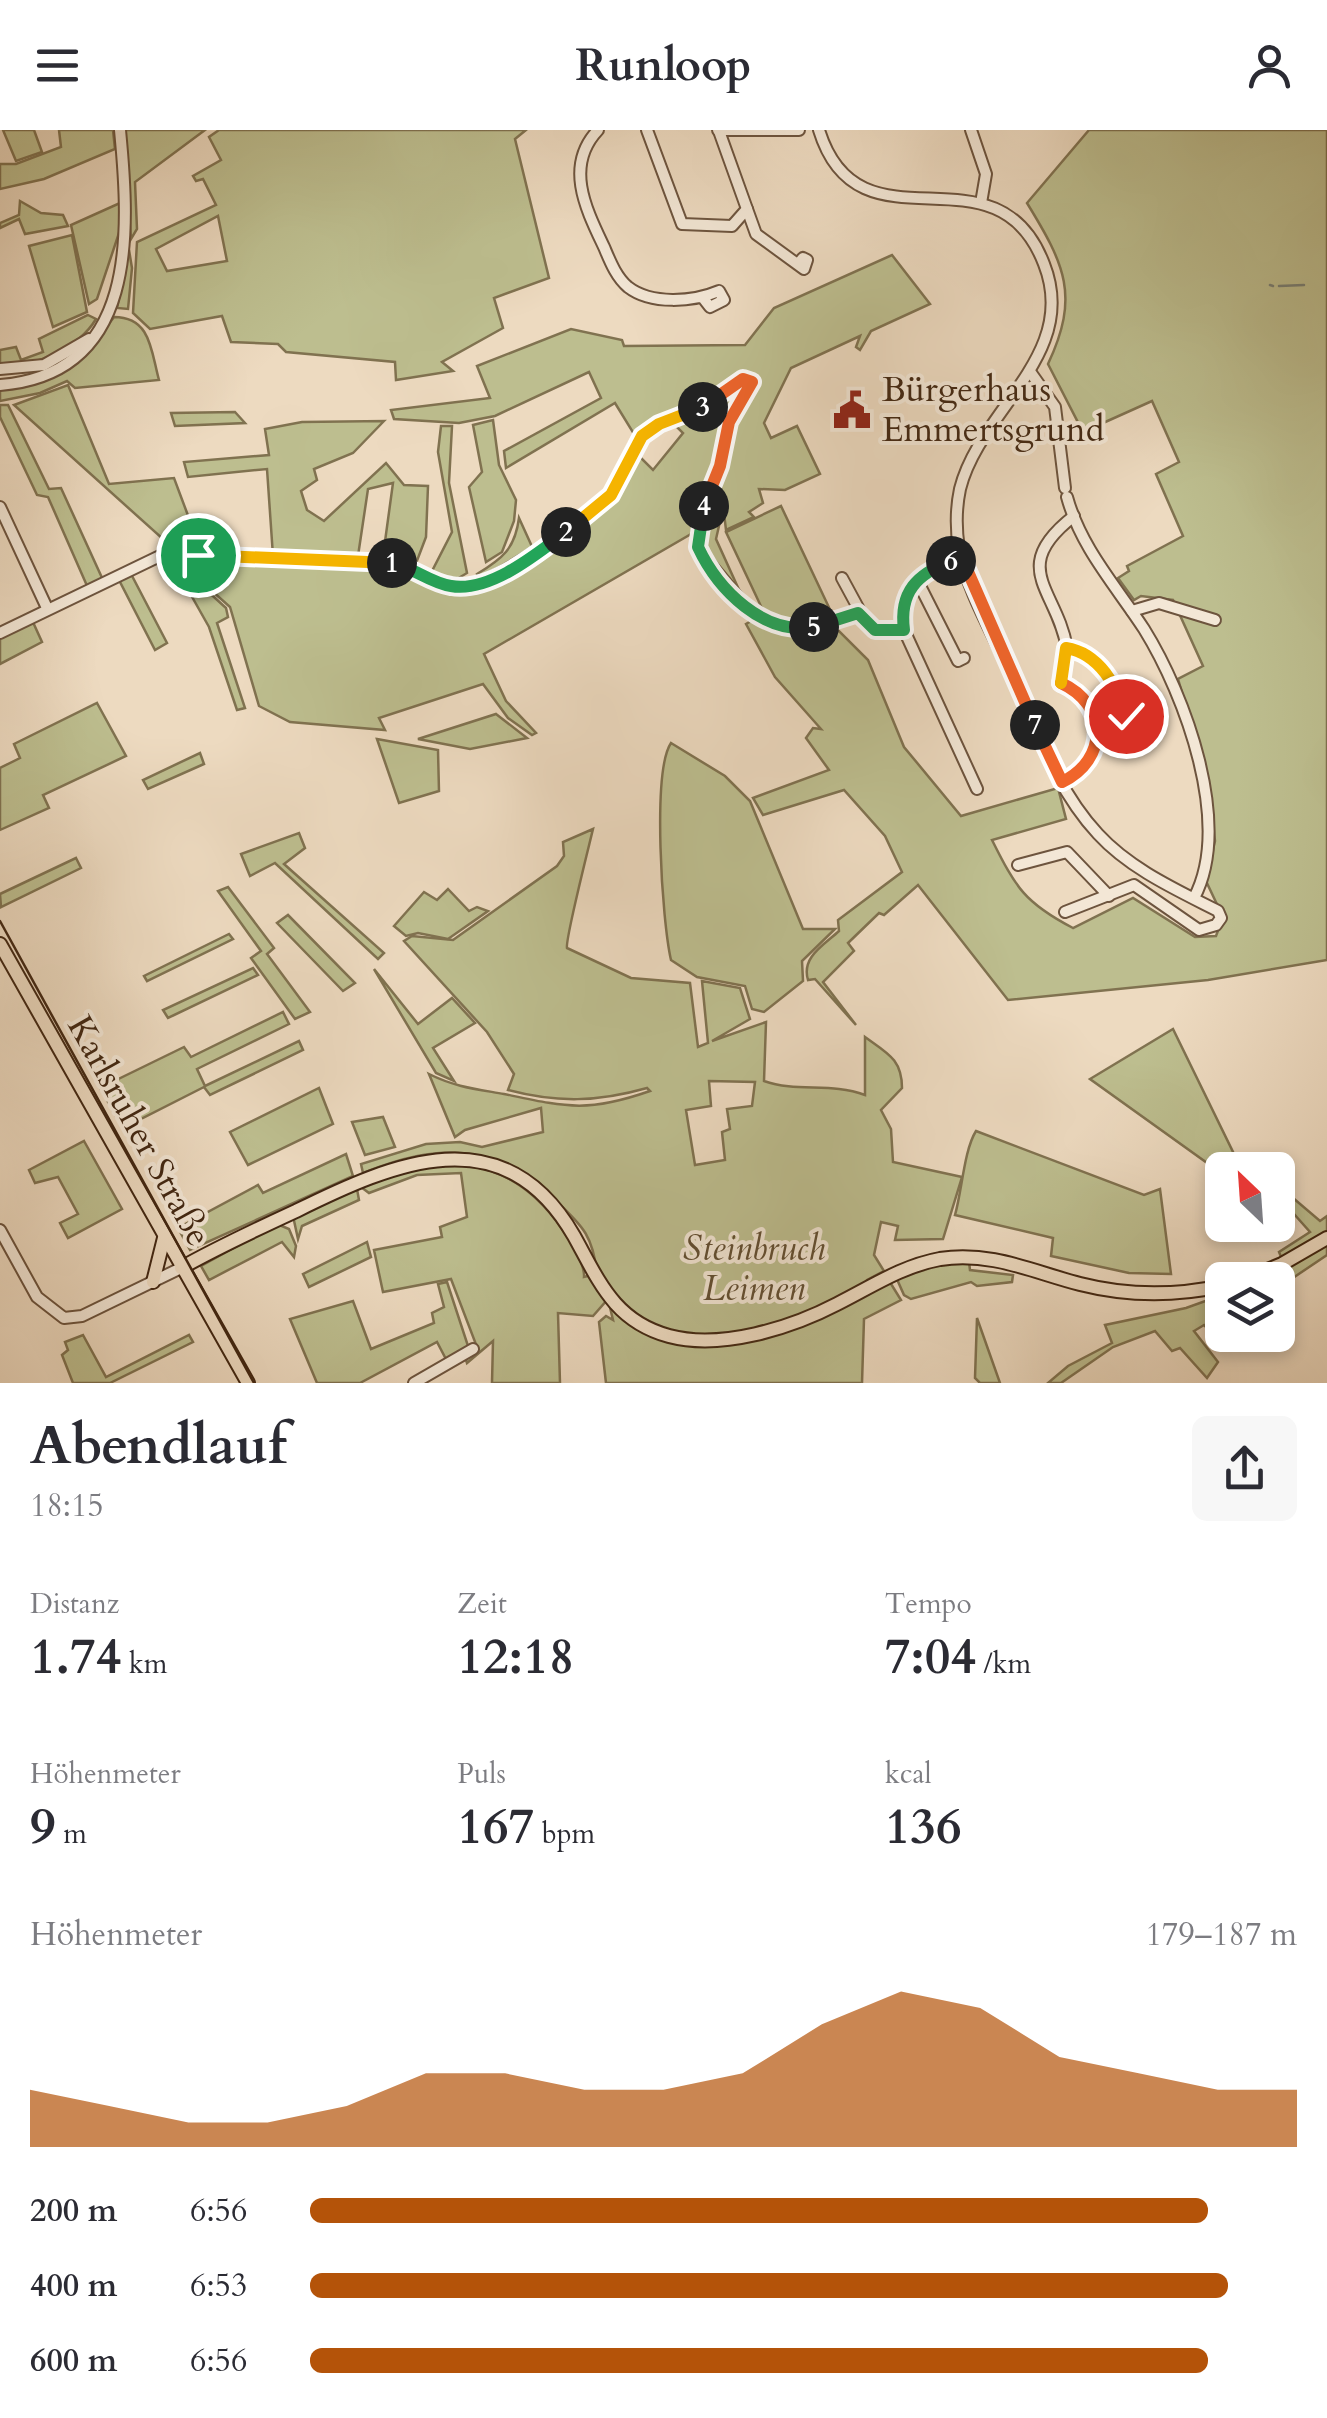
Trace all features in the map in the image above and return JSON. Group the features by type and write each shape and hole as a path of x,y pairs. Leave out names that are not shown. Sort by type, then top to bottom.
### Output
{"main road":[{"name":"Karlsruher Straße","path":"0,944 248,1383"},
{"path":"181,1268 349,1185 402,1164 438,1158 474,1161 512,1175 558,1213 615,1306 642,1326 684,1338 736,1335 779,1326 853,1296 905,1269 951,1258 1000,1260 1125,1292 1176,1293 1205,1289"},
{"path":"153,1282 164,1238"},
{"path":"1285,1262 1327,1238"},
{"path":"195,1292 194,1274 209,1252"}],"street":[{"path":"0,386 55,370 95,336 113,306 126,232 120,130"},
{"path":"598,130 582,156 580,184 615,271 642,294 702,298"},
{"path":"647,130 682,224 729,227 748,209"},
{"path":"798,264 756,234 718,130 799,130"},
{"path":"819,130 838,170 866,192 985,204 1029,236 1045,265 1052,302 1047,333 1031,373 1002,408 964,475 957,515 962,558 1063,785 1083,817 1135,865 1218,911 1216,925 1198,930 1136,886 1065,912"},
{"path":"971,130 986,174 985,204"},
{"path":"0,369 44,364 95,336"},
{"path":"1031,373 1055,407 1066,492 1074,516 1096,560 1132,611 1171,680 1200,769 1207,855 1194,898"},
{"path":"0,634 47,608 172,554 377,561 407,566 451,586 478,583 532,556 606,502 634,446 648,431 710,404 746,378 752,386 729,422 720,466 699,519 697,541 702,554 747,608 781,626 814,628 858,613"},
{"path":"0,507 47,608"},
{"path":"1063,785 1088,764 1098,734 1089,704 1060,682 1066,648 1037,570 1046,545 1074,516"},
{"path":"962,558 917,580 905,596 904,630 976,790"},
{"path":"842,578 858,613 875,630 904,630"},
{"path":"917,580 958,661 964,658"},
{"path":"1132,611 1159,603 1216,620"},
{"path":"1066,648 1096,663 1112,683 1126,716 1128,746"},
{"path":"1018,865 1067,852 1109,896"},
{"path":"0,1230 36,1298 64,1318 82,1316 181,1268"},
{"path":"414,1383 473,1348"}],"green space":[{"path":"3,130 34,130 42,152 16,161"},
{"path":"59,130 113,130 115,149 44,179 0,189 0,164 16,164 61,147"},
{"path":"123,130 205,130 135,182 137,229 131,239"},
{"path":"219,130 526,130 515,139 549,278 494,298 503,328 442,362 453,371 396,380 395,362 286,352 278,344 231,342 222,316 150,329 133,313 137,242 216,205 203,179 196,181 193,176 221,160 209,137","holes":["218,216 227,261 167,271 156,249"]},
{"path":"1089,130 1327,130 1327,960 1208,980 1008,1000 918,885 884,915 879,913 848,943 854,951 823,982 856,1025 815,979 808,980 808,965 815,952 839,931 838,920 902,872 885,836 844,790 763,815 753,798 829,770 806,738 813,728 821,729 775,677 746,624 753,620 795,633 834,626 868,660 904,747 961,816 1058,788 1066,819 992,840 1024,893 1057,919 1073,928 1133,898 1195,937 1216,936 1223,917 1206,881 1215,841 1207,775 1178,679 1203,666 1173,600 1141,596 1134,600 1118,578 1129,571 1127,566 1183,536 1156,474 1179,462 1152,401 1083,432 1048,364 1064,319 1064,281 1051,245 1027,203"},
{"path":"20,201 41,213 63,215 68,226 25,234 19,219 0,228 0,223 19,215"},
{"path":"120,203 120,230 97,299 89,304 71,225"},
{"path":"72,235 87,312 53,327 29,246"},
{"path":"129,250 132,268 128,309 117,308"},
{"path":"892,255 930,304 871,331 860,350 856,347 860,336 791,368 764,423 771,438 797,426 820,474 785,490 759,489 763,503 749,512 754,517 726,530 724,513 702,522 691,534 484,654 506,701 536,733 532,735 508,718 483,684 379,718 385,730 290,722 259,706 230,607 183,565 204,564 204,559 357,564 366,569 373,564 445,587 470,589 614,497 634,451 653,470 683,433 672,422 637,439 615,403 506,468 504,451 601,398 589,372 495,416 459,423 394,419 391,410 490,398 477,366 571,329 622,340 624,346 745,345 774,308"},
{"path":"88,315 96,319 67,347 27,364 0,366 0,350 16,347 21,360 43,352 39,339"},
{"path":"114,317 136,323 142,329 159,380 75,388 67,381 40,393 0,401 0,390 36,381 65,367 91,345"},
{"path":"68,385 109,484 174,478 199,545 174,549 14,405"},
{"path":"0,405 8,405 49,489 61,488 103,580 88,588 48,497 37,495 0,417"},
{"path":"235,412 245,423 175,426 171,413"},
{"path":"493,420 499,465 516,500 514,521 502,552 486,562 469,487 482,472 473,425"},
{"path":"384,421 353,453 314,469 317,480 301,491 307,510 324,521 386,463 404,485 428,486 426,537 415,566 383,556 393,483 368,489 358,556 273,556 267,469 188,477 184,462 269,455 265,429 302,422"},
{"path":"441,426 452,426 449,483 467,573 452,582 430,575 452,532 438,452"},
{"path":"781,506 834,618 799,625 767,619 726,532"},
{"path":"721,517 716,539 745,603 701,546 701,528"},
{"path":"519,518 534,551 479,579 477,574 511,545"},
{"path":"169,556 226,608 228,617 217,623 245,708 237,710 209,627"},
{"path":"130,572 167,643 155,650 118,578"},
{"path":"32,620 42,642 0,664 0,636"},
{"path":"97,703 126,756 43,795 49,808 0,830 0,768 20,758 14,744"},
{"path":"496,714 527,738 470,749 418,739"},
{"path":"377,739 438,750 439,791 399,803"},
{"path":"671,743 725,776 750,801 803,929 835,929 802,961 803,981 764,1012 752,1009 745,986 697,977 671,960 662,882 660,814 665,759"},
{"path":"200,753 204,764 148,789 143,780"},
{"name":"Steinbruch Leimen","path":"593,829 567,948 631,978 690,983 698,1047 708,1043 702,981 740,988 750,1019 712,1041 766,1022 764,1081 776,1085 840,1089 865,1095 865,1037 892,1058 901,1078 902,1088 881,1110 891,1129 893,1162 962,1177 943,1239 895,1240 898,1226 881,1222 874,1255 884,1271 867,1280 866,1292 888,1279 901,1300 864,1319 862,1383 606,1383 599,1322 606,1316 613,1320 608,1299 593,1316 558,1313 560,1383 492,1383 493,1341 467,1363 465,1357 477,1347 451,1279 383,1292 374,1250 442,1237 440,1227 467,1217 461,1173 417,1175 369,1193 361,1187 418,1167 445,1164 497,1173 520,1186 542,1204 566,1234 584,1277 597,1274 590,1242 580,1226 534,1182 511,1168 466,1153 417,1156 363,1173 361,1164 426,1144 460,1142 482,1147 543,1132 541,1108 465,1130 455,1137 429,1074 466,1087 561,1105 609,1103 650,1091 647,1088 578,1099 508,1090 514,1074 487,1032 404,941 412,936 453,940 557,866 564,856 563,842","holes":["709,1081 755,1082 752,1106 727,1109 730,1129 722,1132 725,1160 695,1165 686,1110 711,1106"]},
{"path":"299,833 305,848 284,864 384,953 378,959 275,863 250,876 241,854"},
{"path":"76,858 81,868 1,907 0,894"},
{"path":"228,887 274,948 267,954 310,1012 295,1019 251,958 261,951 218,891"},
{"path":"448,889 469,911 477,907 488,911 448,939 418,933 406,936 394,926 424,892 437,900"},
{"path":"288,915 355,983 343,991 277,923"},
{"path":"229,934 233,939 147,981 144,976"},
{"path":"253,968 258,975 168,1018 163,1010"},
{"path":"374,969 418,1024 452,998 475,1023 433,1048 454,1081 436,1073"},
{"path":"283,1012 289,1024 197,1069 205,1086 299,1041 303,1050 210,1095 204,1087 123,1128 100,1088 184,1047 191,1057"},
{"path":"1173,1029 1233,1152 1205,1152 1205,1161 1090,1079"},
{"path":"319,1088 333,1124 248,1165 230,1132"},
{"path":"383,1117 395,1147 365,1155 352,1122"},
{"path":"976,1131 1144,1195 1160,1189 1171,1274 1129,1273 1051,1256 1053,1238 955,1215"},
{"path":"84,1141 122,1209 68,1238 60,1223 78,1214 58,1177 35,1183 29,1170"},
{"path":"346,1154 353,1176 190,1250 178,1228 258,1185 263,1193"},
{"path":"357,1189 359,1200 302,1226 298,1239 293,1216"},
{"path":"1295,1200 1320,1221 1327,1216 1327,1231 1282,1259 1279,1252 1310,1232 1295,1215"},
{"path":"277,1224 289,1229 296,1246 294,1257 282,1242 209,1280 201,1266"},
{"path":"367,1242 371,1257 309,1287 303,1274"},
{"path":"1327,1245 1327,1255 1295,1277 1294,1262"},
{"path":"969,1262 970,1270 1013,1275 1012,1282 977,1286 971,1282 911,1299 904,1295 896,1277 942,1263"},
{"path":"447,1282 469,1349 448,1363 437,1342 360,1383 317,1383 290,1319 353,1301 371,1349 434,1323 432,1313 444,1307 438,1284"},
{"path":"1205,1301 1205,1326 1194,1331 1205,1345 1205,1352 1210,1352 1218,1362 1207,1378 1180,1348 1172,1351 1155,1331 1113,1347 1061,1383 1048,1383 1068,1366 1112,1343 1105,1325"},
{"path":"977,1318 1000,1383 980,1383 975,1378"},
{"path":"83,1335 106,1377 189,1335 193,1342 110,1383 73,1383 62,1355 68,1350 65,1342"}],"waterway":[{"path":"1279,286 1304,285"}],"tram line":[{"path":"0,921 254,1383"}],"place":[{"name":"Bürgerhaus Emmertsgrund","path":"852,410"}],"route":[{"path":"198,555 310,562 377,561 407,566 451,586 478,583 532,556 606,502 634,446 648,431 710,404 746,378 752,386 729,422 720,466 697,533 698,547 708,565 747,608 794,629 826,625 858,613 875,630 896,632 904,630 903,605 913,584 930,570 962,558 975,596 1062,782 1088,764 1098,734 1089,704 1080,693 1060,682 1066,648 1084,654 1104,671 1126,716"}]}
